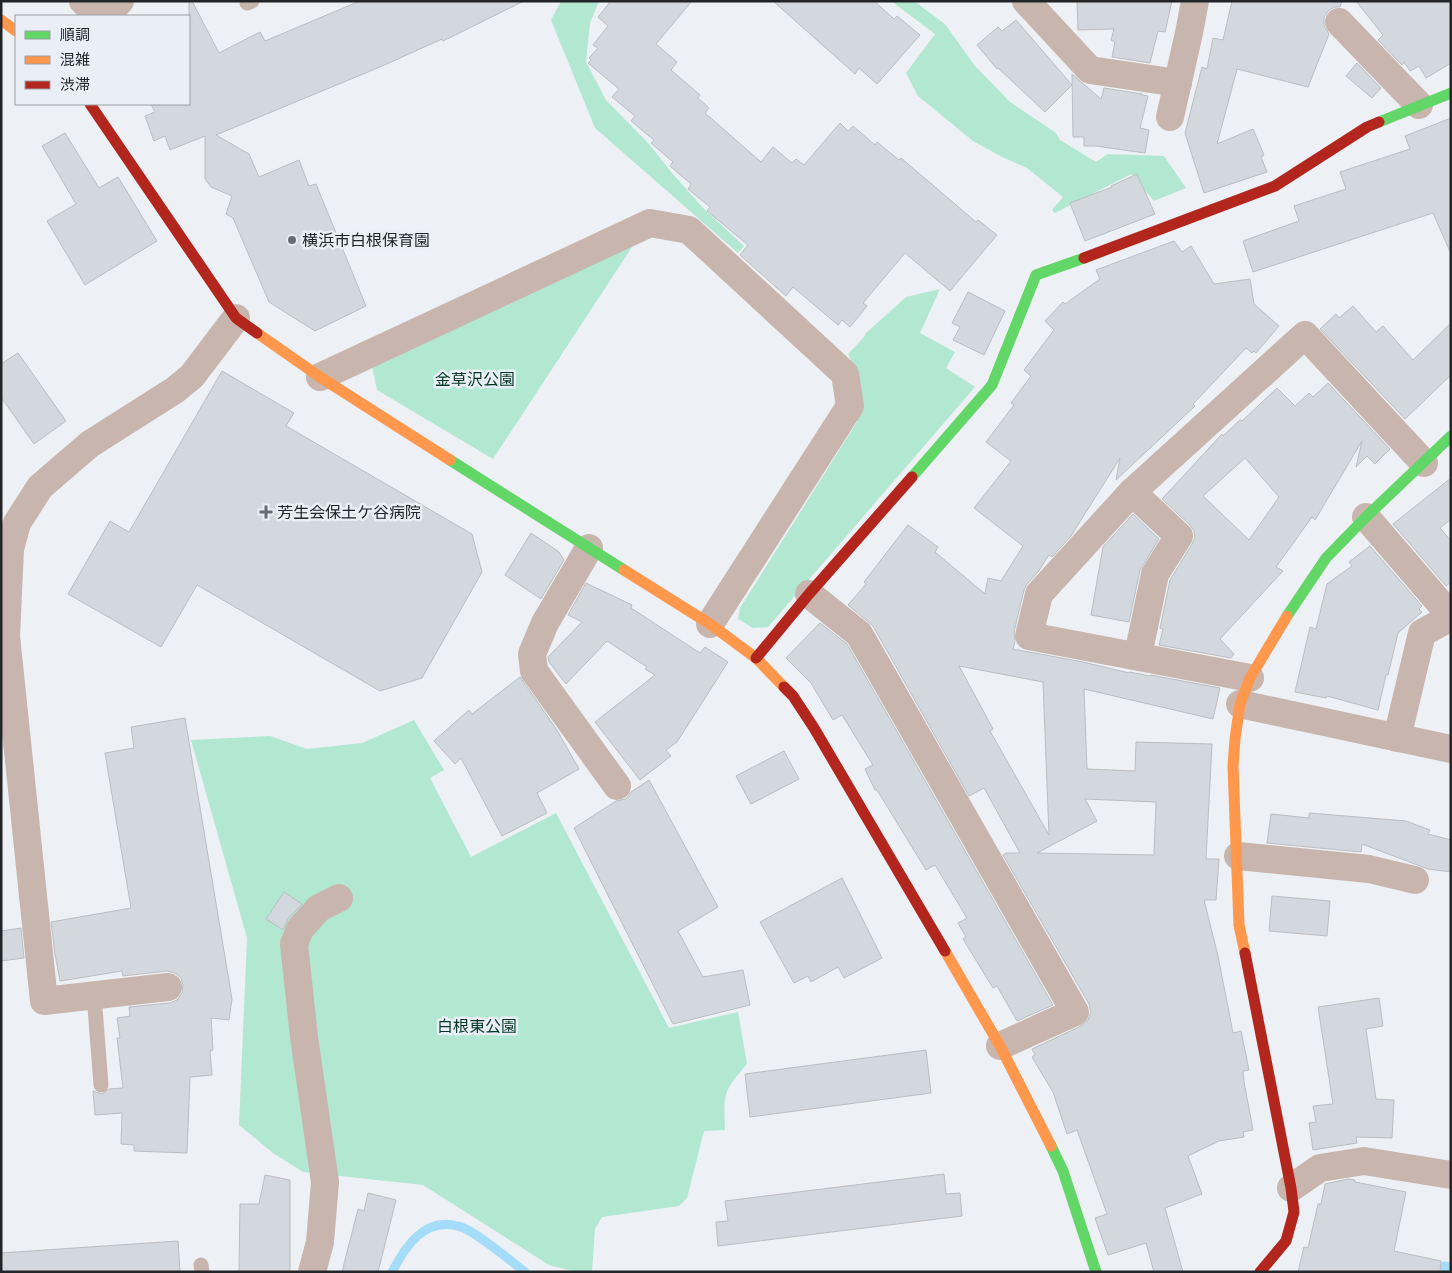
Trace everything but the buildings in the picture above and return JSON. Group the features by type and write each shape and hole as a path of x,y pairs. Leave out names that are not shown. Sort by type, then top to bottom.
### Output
{"street":[{"path":"83,1 98,15"},
{"path":"107,15 120,1"},
{"path":"1026,1 1090,70 1178,83"},
{"path":"1170,117 1189,33 1194,1"},
{"path":"1,20 15,30"},
{"path":"1339,22 1420,106"},
{"path":"756,658 809,594 992,385 1036,275 1275,186 1367,127 1451,93"},
{"path":"91,105 236,318 320,377 710,624 756,658 793,696 814,728 1000,1046 1063,1171 1096,1272"},
{"path":"320,377 650,223 689,230 845,374 850,406 710,624"},
{"path":"168,987 44,1001 6,636 10,549 17,523 40,487 90,444 175,390 192,376 236,318"},
{"path":"1250,678 1138,655 1029,636 1040,594 1132,492 1305,335 1424,463"},
{"path":"1260,1272 1286,1240 1294,1212 1291,1188 1239,925 1238,856 1233,766 1240,704 1250,678 1276,632 1326,558 1366,516 1451,436"},
{"path":"1132,492 1179,536 1155,574 1138,655"},
{"path":"1366,516 1451,617 1422,633 1397,738"},
{"path":"589,548 545,623 532,654 534,670 617,786"},
{"path":"809,594 859,634 1075,1012 1000,1046"},
{"path":"1240,704 1451,749"},
{"path":"1238,856 1369,868 1415,880"},
{"path":"312,1272 320,1242 325,1182 304,1037 294,944 300,929 319,908 339,898"},
{"path":"1291,1188 1320,1168 1364,1161 1451,1175"}],"lane":[{"path":"94,995 101,1085"}],"green space":[{"path":"561,1 599,1 590,23 586,62 606,100 650,145 705,210 744,246 738,253 595,128 551,20"},
{"path":"891,1 914,1 945,24 975,66 1010,102 1056,133 1060,140 1096,162 1108,154 1164,156 1186,188 1154,201 1131,174 1055,213 1052,210 1063,197 1027,168 973,141 918,96 906,73 935,34"},
{"name":"金草沢公園","path":"634,244 493,459 377,390 371,362"},
{"path":"940,289 920,333 955,352 946,368 975,387 768,627 753,628 738,619 740,608 857,422 859,387 856,372 848,354 865,334 906,297"},
{"name":"白根東公園","path":"414,720 444,770 430,778 471,857 556,813 669,1028 738,1012 747,1064 733,1081 726,1094 724,1108 725,1130 704,1131 687,1198 679,1206 602,1217 595,1229 592,1272 576,1272 549,1265 423,1185 303,1172 273,1153 239,1125 247,938 191,740 270,736 307,749 362,743"}],"waterway":[{"path":"392,1272 403,1253 417,1236 435,1226 446,1224 465,1228 525,1272"},
{"path":"1436,1272 1444,1266 1451,1267"}],"traffic: fast":[{"path":"1379,122 1451,93"},
{"path":"912,477 992,385 1036,275 1084,258"},
{"path":"1287,616 1326,558 1451,436"},
{"path":"450,460 624,570"},
{"path":"1051,1146 1063,1171 1096,1272"}],"traffic: slow":[{"path":"1,20 15,30"},
{"path":"257,333 320,377 450,460"},
{"path":"624,570 710,624 756,658 784,687"},
{"path":"1245,953 1239,925 1233,766 1235,739 1240,704 1250,678 1287,616"},
{"path":"945,951 1000,1046 1051,1146"}],"traffic: jam":[{"path":"91,105 236,318 257,333"},
{"path":"1084,258 1275,186 1367,127 1379,122"},
{"path":"756,658 809,594 912,477"},
{"path":"784,687 793,696 814,728 945,951"},
{"path":"1245,953 1291,1188 1294,1212 1286,1241 1260,1272"}],"place":[{"name":"横浜市白根保育園","path":"292,240"},
{"name":"芳生会保土ケ谷病院","path":"266,512"}]}
